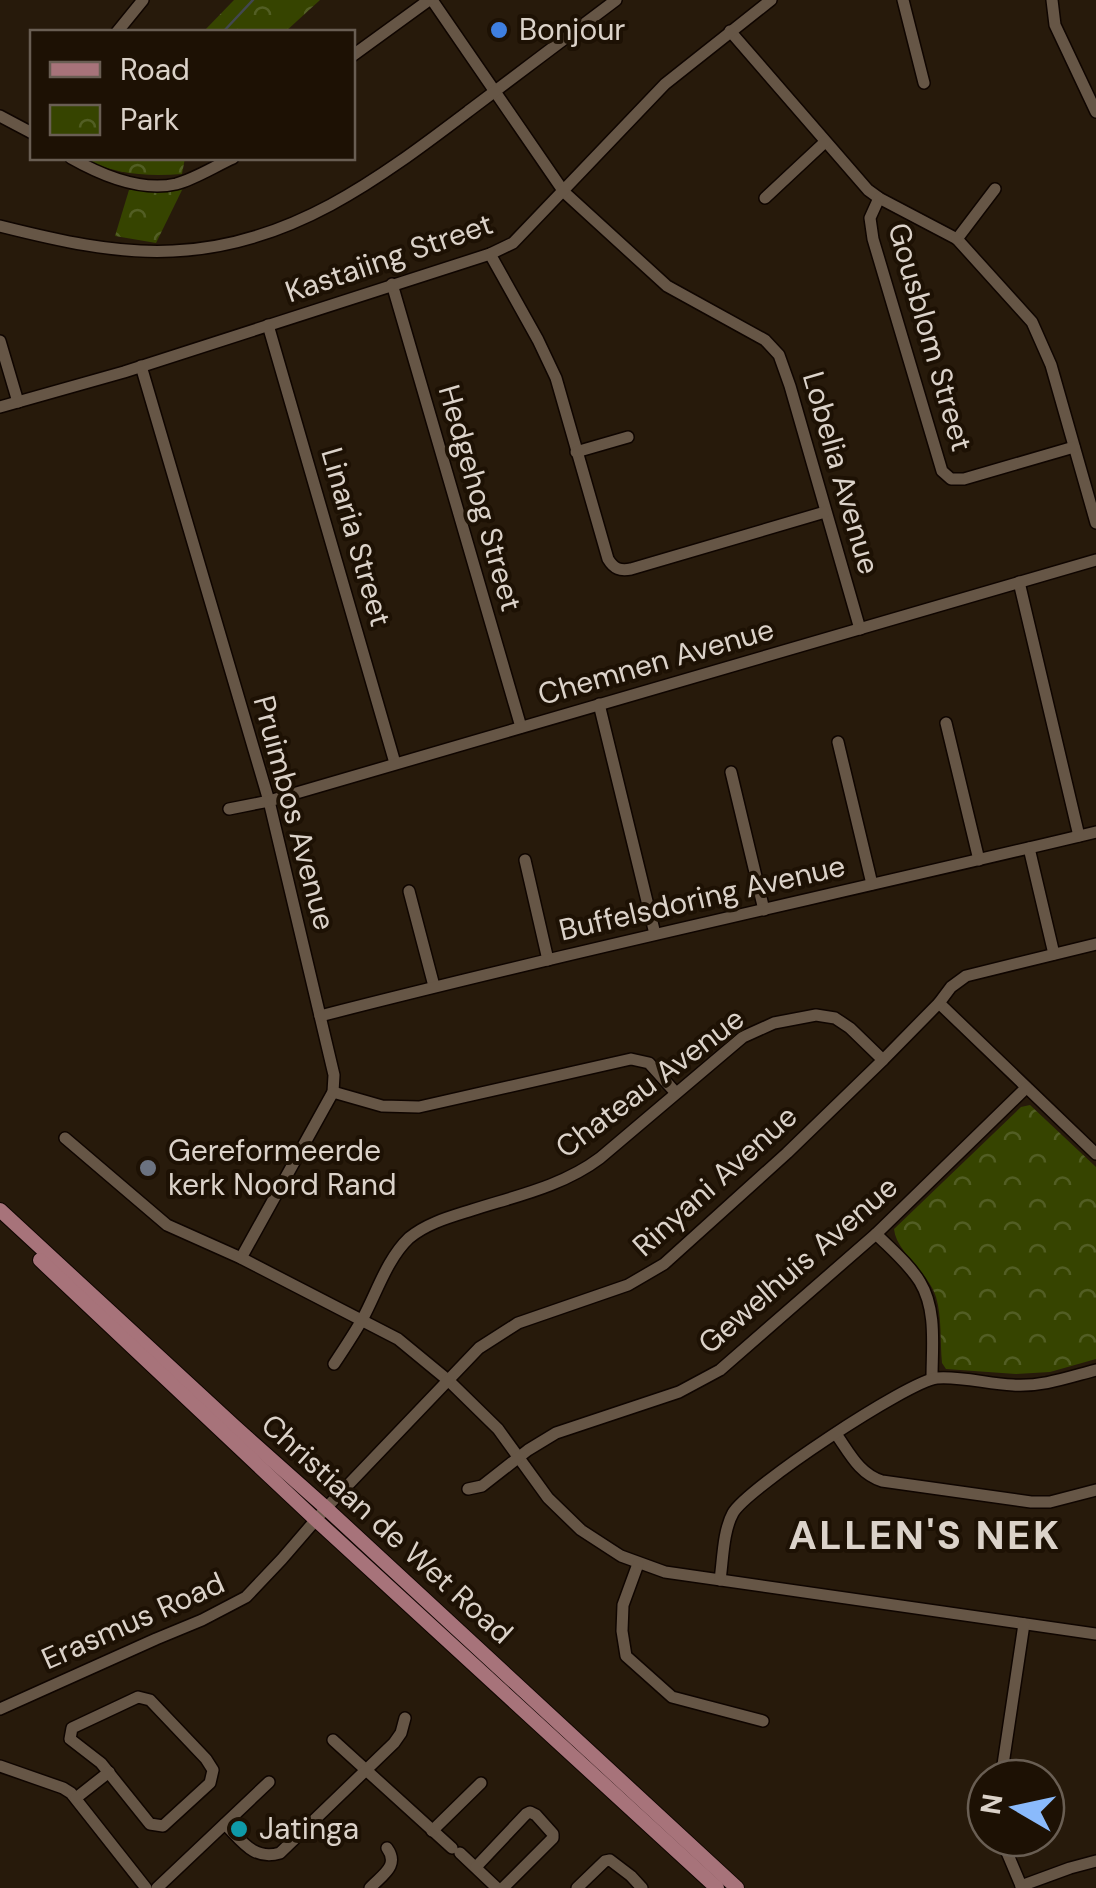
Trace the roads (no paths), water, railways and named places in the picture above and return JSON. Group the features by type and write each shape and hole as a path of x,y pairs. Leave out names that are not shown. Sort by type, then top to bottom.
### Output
{"main road":[{"name":"Christiaan de Wet Road","path":"0,1210 234,1426 321,1514 718,1888"},
{"name":"Christiaan de Wet Road","path":"0,1223 737,1888"}],"street":[{"path":"355,54 430,0"},
{"name":"Lobelia Avenue","path":"430,0 564,192 667,286 772,347 782,363 860,628"},
{"path":"0,226 149,252 198,248 268,233 371,182 616,0"},
{"name":"Kastaiing Street","path":"0,408 490,254 519,238 665,84 771,0"},
{"path":"903,0 924,83"},
{"path":"1052,0 1055,25 1096,112"},
{"path":"119,30 141,1"},
{"path":"730,30 825,142 879,198 957,239 1032,322 1052,366 1096,523"},
{"path":"0,116 30,133"},
{"path":"765,198 825,142"},
{"path":"75,160 126,182 154,186 182,182 229,160"},
{"path":"957,239 994,189"},
{"name":"Gousblom Street","path":"879,198 870,218 873,240 942,471 951,478 964,478 1074,447"},
{"path":"490,254 556,378 608,559 619,570 826,512"},
{"name":"Hedgehog Street","path":"392,284 521,727"},
{"name":"Linaria Street","path":"268,325 395,764"},
{"path":"0,341 18,402"},
{"name":"Pruimbos Avenue","path":"141,366 269,801 334,1075 333,1092"},
{"path":"576,452 628,437"},
{"name":"Chemnen Avenue","path":"229,809 269,801 1096,560"},
{"path":"1019,582 1080,836"},
{"path":"599,704 655,934"},
{"path":"946,723 980,860"},
{"path":"838,742 872,884"},
{"path":"731,772 764,910"},
{"name":"Buffelsdoring Avenue","path":"320,1016 1096,832"},
{"path":"1029,848 1054,954"},
{"path":"526,860 548,960"},
{"path":"408,891 434,986"},
{"name":"Rinyani Avenue","path":"321,1514 479,1348 534,1316 628,1285 664,1264 787,1154 966,976 1096,944"},
{"path":"939,1003 1094,1148"},
{"name":"Chateau Avenue","path":"334,1364 394,1258 417,1232 577,1174 743,1036 802,1016 826,1016 842,1022 883,1060"},
{"path":"240,1258 333,1092 382,1106 419,1107 636,1059 646,1061 676,1093"},
{"name":"Gewelhuis Avenue","path":"468,1489 482,1486 556,1432 679,1392 710,1376 876,1234 1026,1088"},
{"path":"65,1138 162,1222 398,1339 498,1428 548,1498 581,1530 638,1564 665,1572 1096,1634"},
{"path":"876,1234 917,1277 928,1299 932,1378"},
{"path":"720,1580 728,1523 742,1501 898,1393 932,1378 1026,1386 1096,1370"},
{"path":"836,1434 861,1469 882,1480 1032,1502 1050,1502 1096,1490"},
{"name":"Erasmus Road","path":"0,1709 246,1597 321,1514"},
{"path":"638,1564 624,1606 626,1656 672,1697 763,1722"},
{"path":"1004,1758 1024,1624"},
{"path":"138,1697 150,1700 173,1723 206,1759 213,1776 166,1824 155,1826 109,1772 70,1739 70,1732 138,1697"},
{"path":"225,1824 259,1854 266,1857 280,1853 398,1738 404,1718"},
{"path":"333,1740 432,1831 500,1888 553,1834 530,1812 476,1867"},
{"path":"0,1766 63,1788 76,1798 146,1888"},
{"path":"76,1798 109,1772"},
{"path":"157,1888 270,1782"},
{"path":"432,1831 481,1783"},
{"path":"370,1888 392,1864 387,1848"},
{"path":"1009,1858 1021,1887 1096,1861"},
{"path":"577,1888 605,1861 615,1862 642,1888"},
{"path":"619,1888 631,1876"}],"waterway":[{"path":"225,30 253,0"}],"place":[{"name":"Bonjour","path":"499,30"},
{"name":"Gereformeerde kerk Noord Rand","path":"148,1168"},
{"name":"Jatinga","path":"239,1829"}],"district":[{"name":"ALLEN'S NEK","path":"925,1535"}]}
